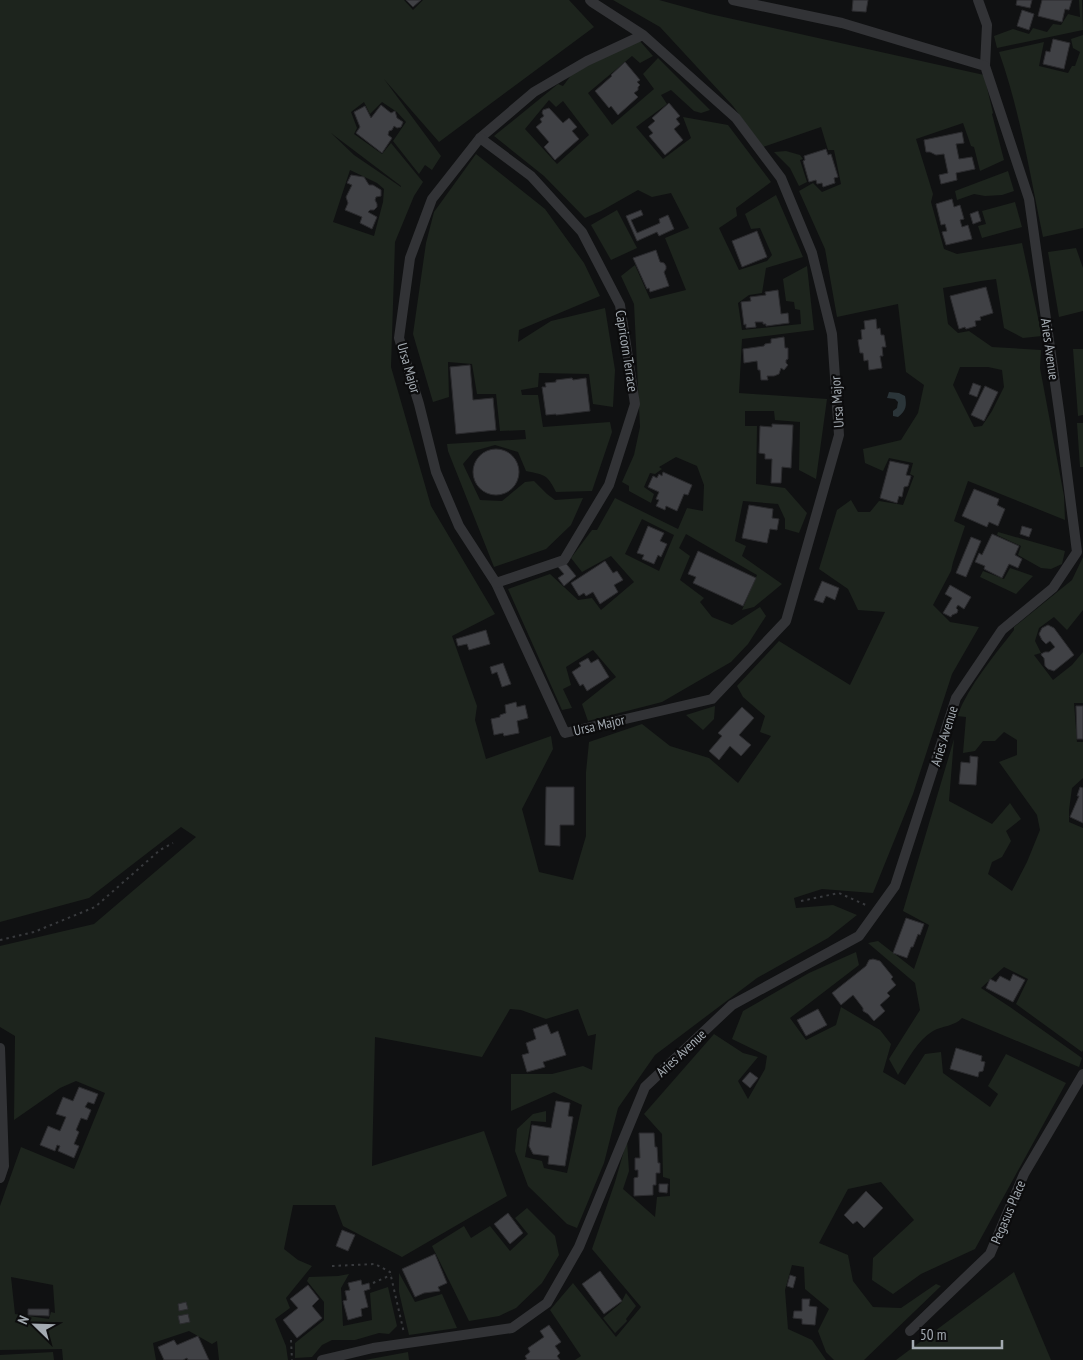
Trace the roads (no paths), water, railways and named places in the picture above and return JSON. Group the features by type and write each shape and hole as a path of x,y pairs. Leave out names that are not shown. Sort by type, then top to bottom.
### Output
{"street":[{"name":"Ursa Major","path":"590,0 643,35 736,118 781,178 812,253 832,334 839,435 786,621 712,699 565,733 496,583 459,526 436,472 419,404 399,338 410,258 432,199 480,138 534,92 587,61 643,35"},
{"path":"733,0 842,23 985,66 987,25 978,0"},
{"name":"Aries Avenue","path":"322,1360 373,1348 512,1328 547,1303 579,1247 645,1087 732,1005 859,936 896,886 956,698 1002,630 1053,588 1080,552 1029,199 985,66"},
{"name":"Capricorn Terrace","path":"480,138 532,176 582,232 620,305 635,404 609,484 564,560 496,583"},
{"path":"0,1048 4,1166 0,1178"},
{"name":"Pegasus Place","path":"910,1331 990,1254 1024,1174 1083,1074"}]}
